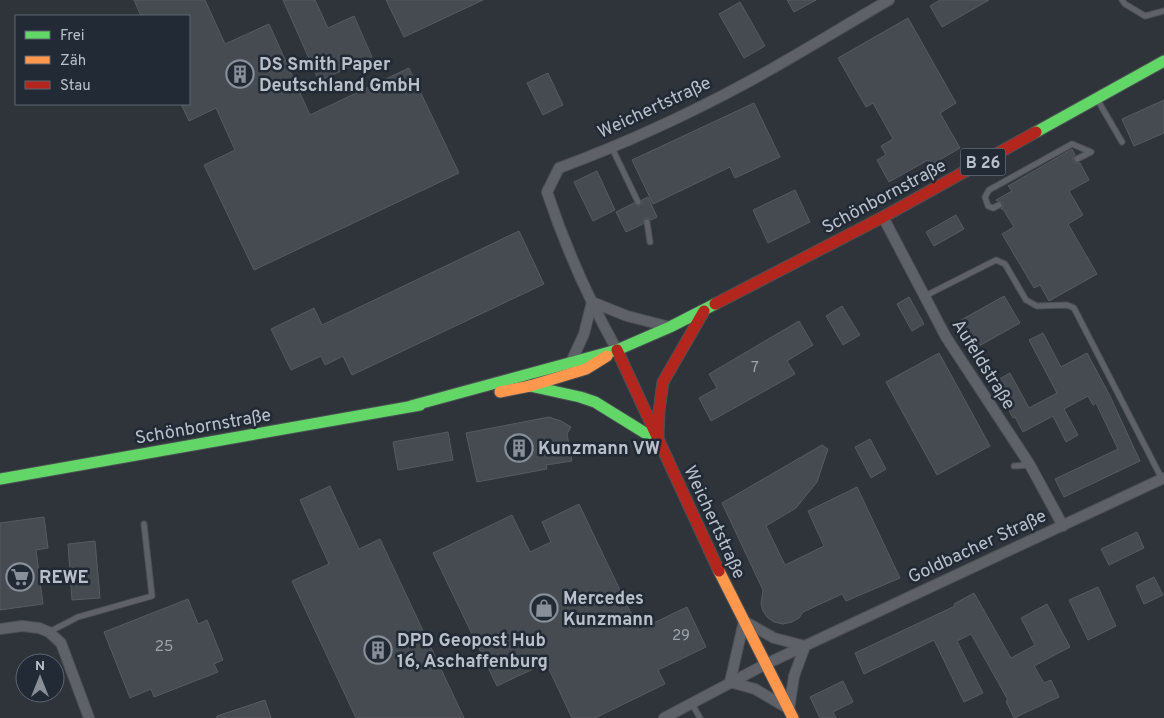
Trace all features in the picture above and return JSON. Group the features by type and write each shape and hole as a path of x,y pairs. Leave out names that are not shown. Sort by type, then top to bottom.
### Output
{"main road":[{"name":"Schönbornstraße","path":"411,406 617,350 670,327 883,217 1164,62"},
{"path":"530,386 595,402 658,441 659,411 664,382 704,311"},
{"name":"Schönbornstraße","path":"0,479 530,386 591,368 617,350"},
{"name":"Weichertstraße","path":"617,350 658,441 766,664"},
{"path":"766,664 791,713"}],"street":[{"name":"Weichertstraße","path":"617,350 592,302 556,222 547,192 559,168 612,148 748,82 889,0"},
{"name":"Aufeldstraße","path":"883,217 946,337 1030,465 1063,526"},
{"path":"571,362 584,334 592,302 627,316 670,327"},
{"name":"Goldbacher Straße","path":"664,718 766,664 1163,478"},
{"path":"744,622 774,638 805,646 794,676 791,713 755,689 730,682 744,622"},
{"path":"0,629 22,626 39,628 49,632 61,643 89,718"}],"lane":[{"path":"1122,0 1125,4 1145,16 1164,11"},
{"path":"1097,99 1122,142"},
{"path":"999,205 994,208 988,206 985,197 990,190 1072,144 1091,152 1077,159"},
{"path":"612,148 638,202"},
{"path":"647,222 650,242"},
{"path":"925,296 996,260 1005,264 1026,300 1037,306 1067,305 1074,308 1163,478"},
{"path":"1014,466 1030,465"},
{"path":"49,632 78,617 152,596 144,524"},
{"path":"692,704 700,718"}],"building":[{"path":"134,0 205,0 225,44 269,24 310,115 409,68 459,173 254,270 204,165 235,150 216,108 189,121 181,105 190,105 190,15 141,15"},
{"path":"283,0 315,0 328,28 354,16 372,57 319,81"},
{"path":"386,0 483,0 404,37"},
{"path":"787,0 816,0 794,12"},
{"path":"940,0 989,0 942,27 930,6"},
{"path":"740,2 765,46 744,58 719,14"},
{"path":"908,18 956,103 940,113 960,148 931,165 928,160 889,182 877,160 886,155 881,146 893,139 873,103 866,107 838,58"},
{"path":"548,73 563,105 543,115 527,83"},
{"path":"1164,100 1164,133 1134,146 1122,119"},
{"path":"754,103 780,157 735,178 730,167 653,204 632,160"},
{"path":"1072,149 1075,155 1073,161 1080,163 1089,180 1069,191 1083,215 1068,224 1097,274 1049,301 1040,285 1034,288 1002,234 1014,227 1003,209 1001,209 1003,203 996,200 1012,191 1008,186"},
{"path":"597,171 615,210 593,221 574,182"},
{"path":"795,190 810,222 768,243 753,210"},
{"path":"648,197 657,217 651,220 645,218 643,224 626,232 616,212 634,203 639,206 642,204 642,200"},
{"path":"956,215 964,229 934,246 926,232"},
{"path":"519,231 544,284 352,375 343,356 325,365 321,356 291,370 271,329 314,308 322,325"},
{"path":"1004,296 1020,323 972,350 956,323"},
{"path":"909,297 924,324 912,331 897,304"},
{"path":"842,306 860,335 843,345 826,316"},
{"path":"799,321 813,345 787,361 795,374 711,421 699,398 717,388 709,374"},
{"path":"1043,333 1061,367 1087,353 1110,396 1140,461 1064,497 1055,479 1118,449 1096,403 1093,405 1088,396 1064,409 1078,435 1066,442 1053,416 1023,432 1015,417 1013,418 994,382 1010,373 1029,408 1057,393 1029,340"},
{"path":"939,353 990,446 937,475 886,382"},
{"name":"Kunzmann VW","path":"549,417 571,427 567,434 572,461 546,465 547,469 477,482 466,433"},
{"path":"448,432 453,460 398,470 393,442"},
{"path":"870,439 886,469 871,478 855,447"},
{"path":"822,445 828,449 817,482 796,508 766,526 785,565 824,546 808,511 857,487 900,578 846,601 842,594 803,612 799,618 792,622 783,624 774,622 763,611 761,604 763,590 722,503"},
{"name":"DPD Geopost Hub 16, Aschaffenburg","path":"330,486 359,549 380,539 464,718 356,718 292,581 329,564 300,500"},
{"name":"Mercedes Kunzmann","path":"579,504 639,630 687,607 706,647 658,670 665,684 595,718 572,718 546,663 497,686 433,553 512,515 530,552 551,542 542,522"},
{"name":"REWE","path":"44,517 48,548 36,550 43,604 0,610 0,523"},
{"path":"1137,532 1144,548 1109,565 1101,549"},
{"path":"95,541 100,598 72,600 68,544"},
{"path":"1154,577 1163,595 1144,604 1136,586"},
{"path":"1098,587 1116,626 1088,640 1069,600"},
{"path":"974,593 1011,658 1035,645 1021,618 1047,604 1070,647 1034,666 1044,683 1051,680 1059,697 1014,718 1006,701 1008,700 971,634 957,641 983,693 964,702 934,640 864,674 855,653 955,606 954,604"},
{"path":"188,599 198,624 207,620 223,660 214,664 218,672 154,697 151,689 130,698 104,632"},
{"path":"843,681 853,702 833,712 836,718 820,718 810,697"},
{"path":"265,700 271,718 217,718 217,716"}],"traffic: fast":[{"path":"1036,132 1164,61"},
{"path":"411,406 617,350 670,327 715,304"},
{"path":"530,386 595,402 658,441"},
{"path":"0,479 420,405"}],"traffic: slow":[{"path":"500,392 530,386 586,369 607,356"},
{"path":"719,571 793,718"}],"traffic: jam":[{"path":"715,304 883,217 1036,132"},
{"path":"658,438 663,382 704,311"},
{"path":"617,350 719,571"}],"place":[{"name":"DS Smith Paper Deutschland GmbH","path":"240,74"},
{"name":"Kunzmann VW","path":"519,448"},
{"name":"REWE","path":"20,577"},
{"name":"Mercedes Kunzmann","path":"544,608"},
{"name":"DPD Geopost Hub 16, Aschaffenburg","path":"378,650"}]}
